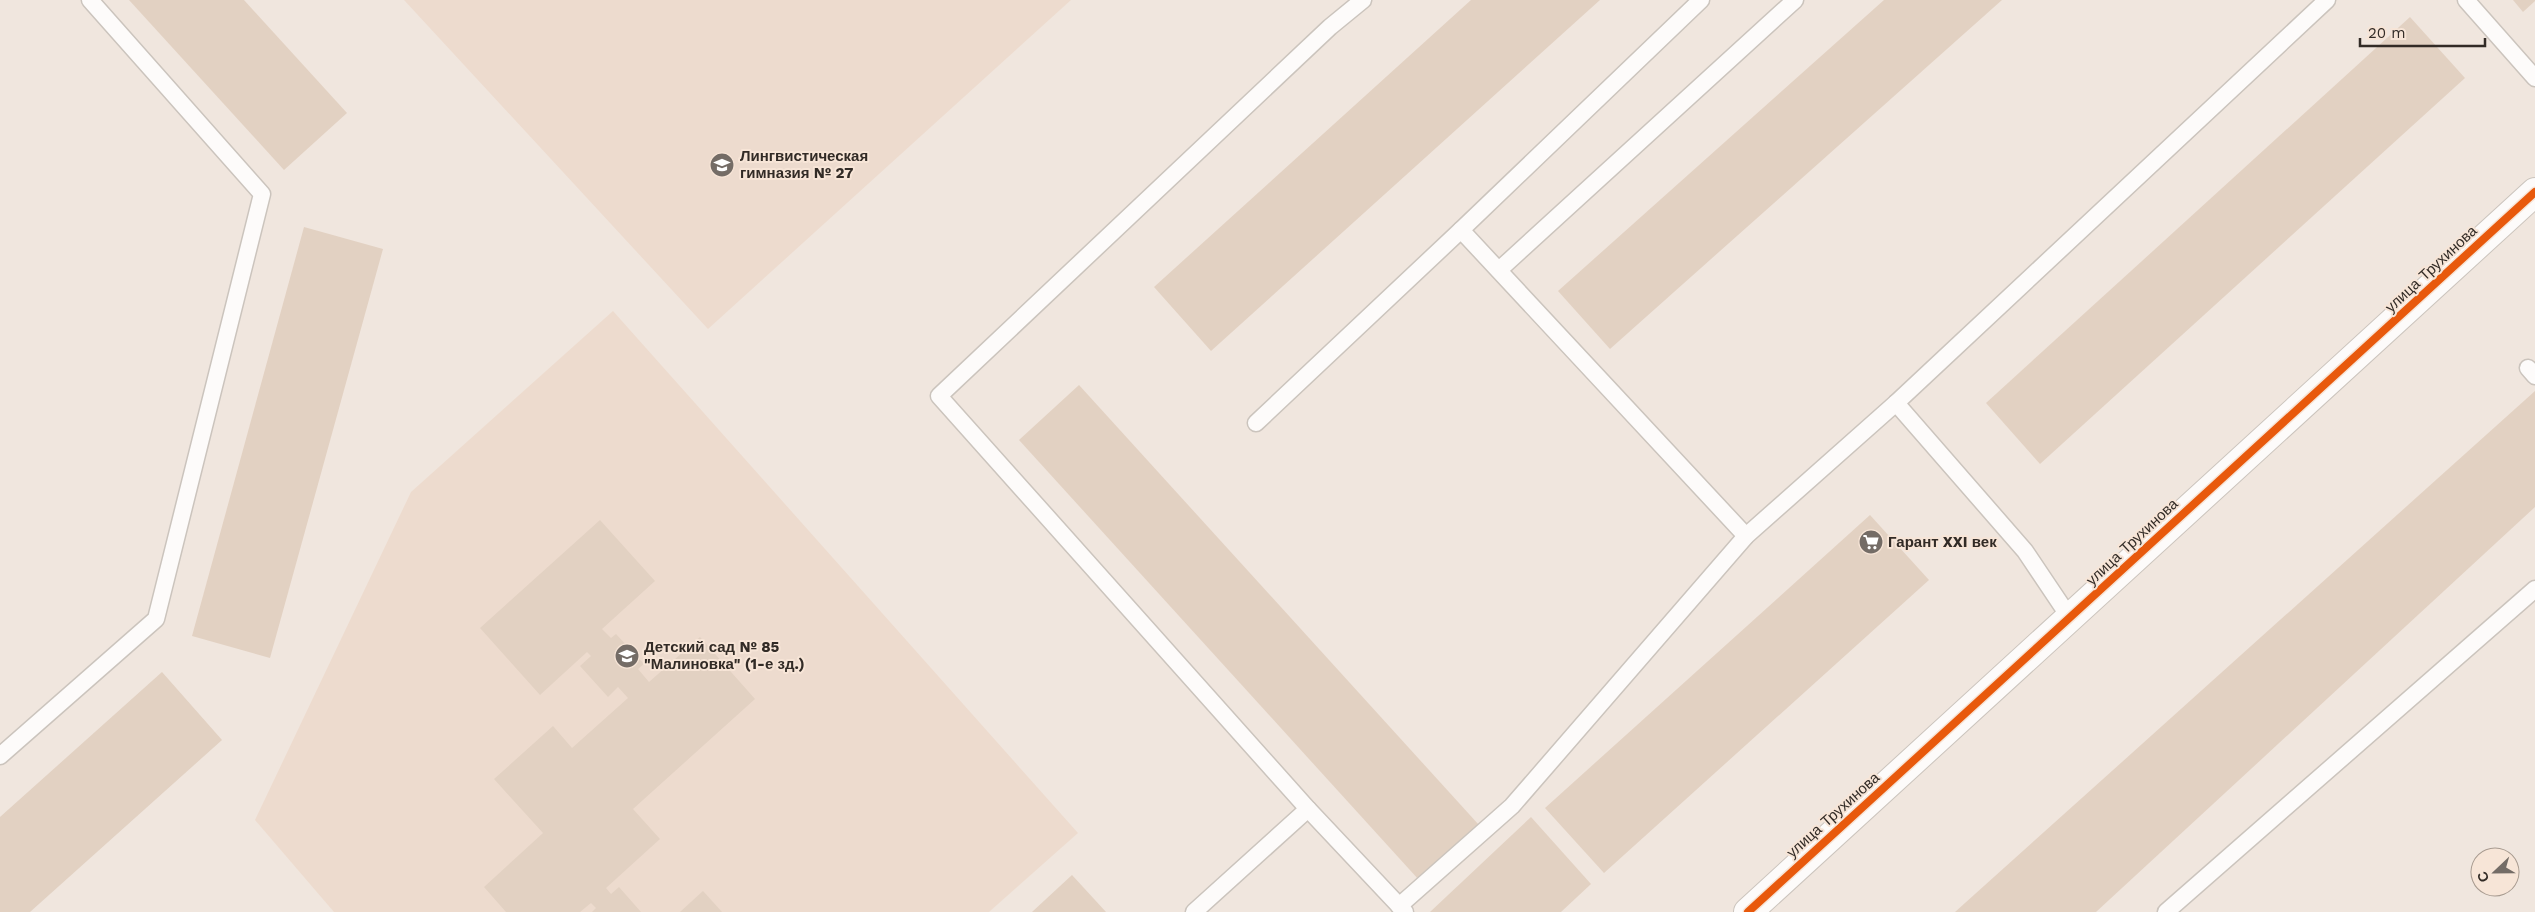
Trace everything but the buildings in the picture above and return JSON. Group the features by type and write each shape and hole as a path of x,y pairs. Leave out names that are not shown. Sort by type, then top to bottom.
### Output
{"street":[{"name":"улица Трухинова","path":"1748,912 2535,192"}],"lane":[{"path":"0,756 156,619 262,194 90,0"},
{"path":"1363,0 1330,27 939,396 1308,809 1402,909 1512,806 1746,536 1896,403 2327,0"},
{"path":"1256,422 1462,230 1701,0"},
{"path":"1499,270 1795,0"},
{"path":"2466,0 2535,78"},
{"path":"1462,230 1746,536"},
{"path":"1896,403 2025,551 2070,618"},
{"path":"2166,912 2535,589"},
{"path":"1194,912 1308,809"}],"shaded area":[{"name":"Лингвистическая гимназия № 27","path":"404,0 1071,0 708,329"},
{"name":"Детский сад № 85 \"Малиновка\" (1-е зд.)","path":"613,311 1078,833 989,912 334,912 255,820 411,492"}],"cycle path":[{"path":"1748,912 2535,192"}],"place":[{"name":"Лингвистическая гимназия № 27","path":"722,165"},
{"name":"Гарант XXI век","path":"1871,542"},
{"name":"Детский сад № 85 \"Малиновка\" (1-е зд.)","path":"627,656"}]}
